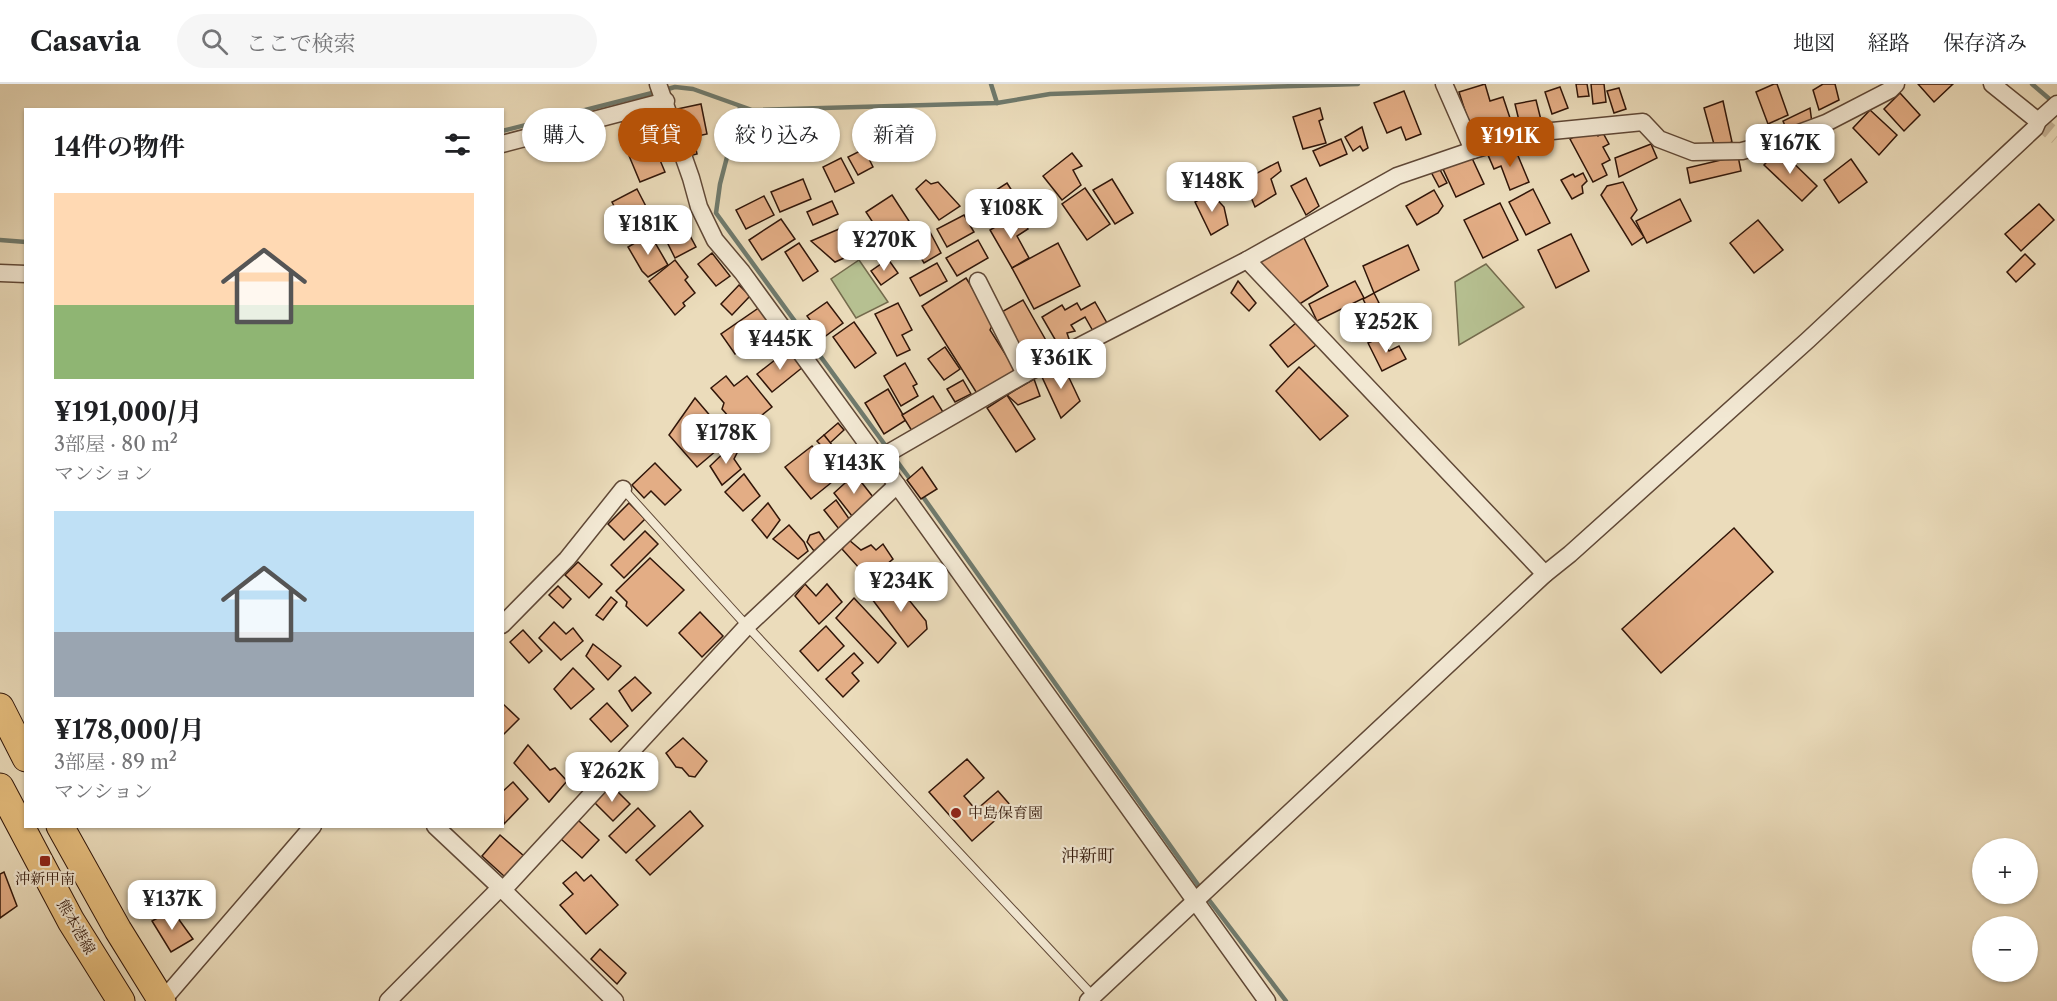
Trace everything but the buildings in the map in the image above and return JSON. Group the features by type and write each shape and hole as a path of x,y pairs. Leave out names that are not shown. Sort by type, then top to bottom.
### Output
{"main road":[{"path":"0,707 24,754"},
{"name":"熊本港線","path":"0,787 71,921 122,1001"},
{"path":"61,828 118,930 162,1001"}],"street":[{"path":"658,84 666,101 699,207 715,240 742,272 897,485 1267,1001"},
{"path":"878,459 1025,374 1247,260 1397,176 1532,133 1643,122 1659,139 1693,152 1743,151 1826,123 1890,90 1896,84"},
{"path":"1091,999 1545,574 1808,340 2036,128 2048,112 1992,84"},
{"path":"1446,86 1473,150"},
{"path":"504,143 666,101"},
{"path":"1247,260 1545,574"},
{"path":"0,273 24,274"},
{"path":"978,281 1025,374"},
{"path":"388,1001 496,891 503,890 747,627 897,485"},
{"path":"504,623 567,559 623,489"},
{"path":"162,1001 311,828"},
{"path":"437,828 615,1001"}],"lane":[{"path":"623,489 747,627 1091,999"}],"green space":[{"path":"859,260 888,302 856,318 831,279"},
{"path":"1486,264 1524,307 1459,345 1455,282"}],"waterway":[{"path":"991,84 997,103"},
{"path":"664,90 675,87 693,89 752,110 997,103 1050,94 1358,84"},
{"path":"2032,84 2053,102"},
{"path":"504,130 656,92"},
{"path":"740,107 720,184 716,213 888,449"},
{"path":"0,240 24,242"},
{"path":"893,456 913,483"},
{"path":"921,494 1201,889"},
{"path":"1206,896 1286,1001"}],"tunnel":[{"path":"2038,121 2057,137"}],"place":[{"name":"中島保育園","path":"956,813"},
{"name":"沖新甲南","path":"45,861"}],"district":[{"name":"沖新町","path":"1088,856"}]}
